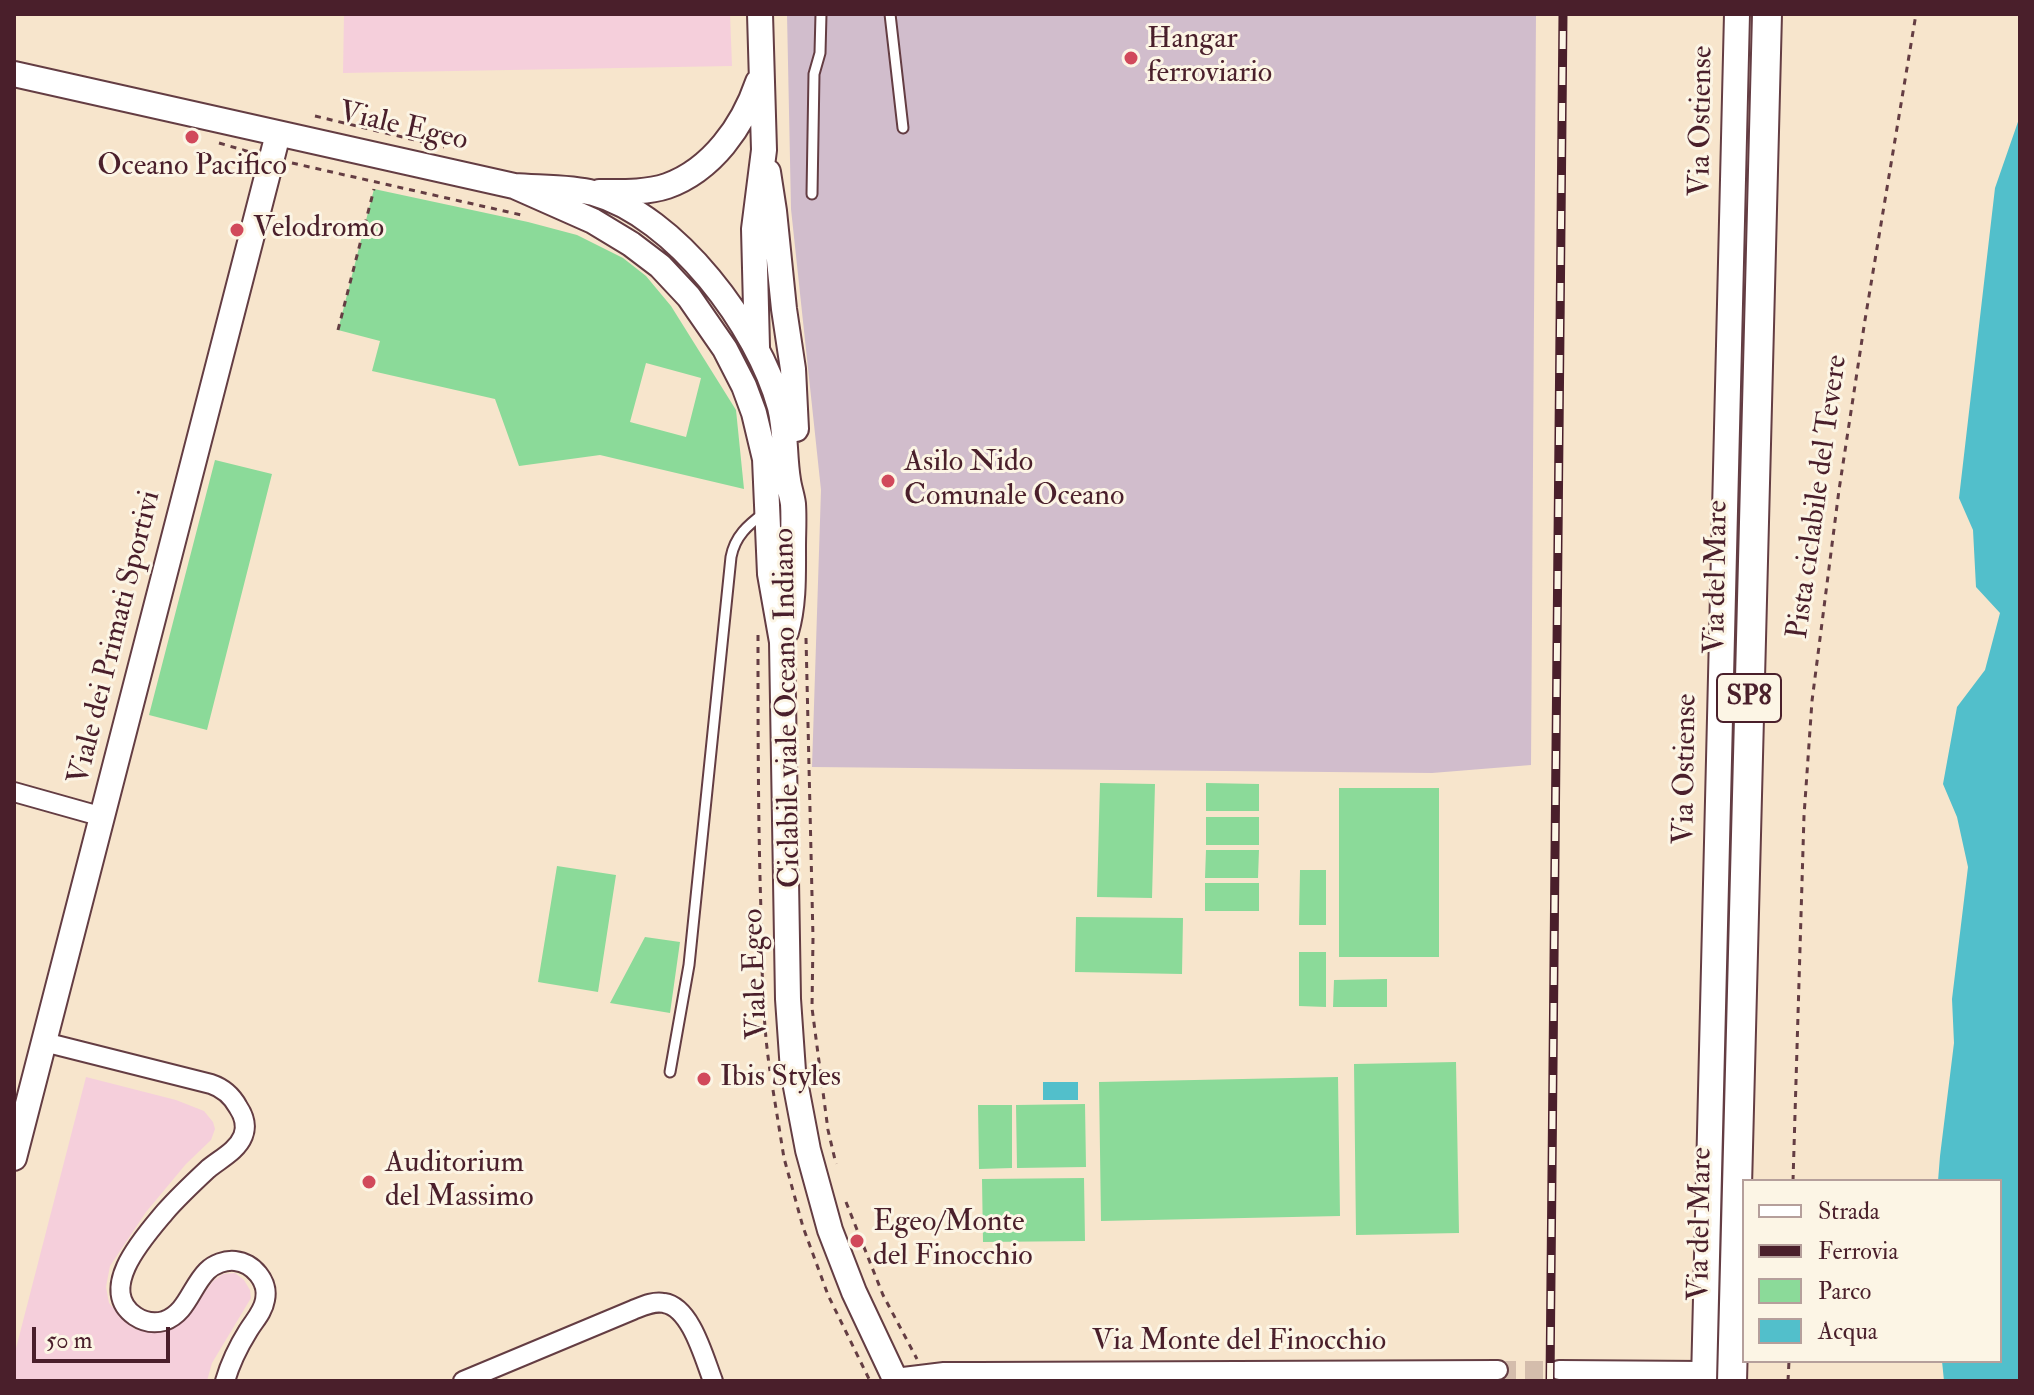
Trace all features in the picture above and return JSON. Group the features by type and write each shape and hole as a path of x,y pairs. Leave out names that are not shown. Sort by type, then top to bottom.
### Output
{"main road":[{"path":"760,14 764,150 793,369 797,473 793,501"},
{"name":"Via Ostiense","path":"1704,1376 1737,14"},
{"name":"Via del Mare","path":"1732,1381 1767,14"},
{"path":"590,192 656,189 690,173 732,136 752,99 762,72"},
{"name":"Viale Egeo","path":"14,74 514,186 590,192 638,215 659,230 689,256 722,294 758,355 781,413 787,479 793,501 793,580 790,613 782,642"},
{"name":"Viale dei Primati Sportivi","path":"14,1158 278,134"},
{"path":"758,355 754,229 764,150"},
{"name":"Viale Egeo","path":"514,186 580,215 651,259 689,297 725,349 744,386 757,425 765,459 770,574 782,642 788,999 795,1084 808,1150 830,1230 854,1292 896,1380"},
{"path":"725,349 746,355 765,352 779,330 784,309"},
{"name":"Viale Egeo","path":"757,425 758,355"}],"street":[{"path":"14,792 103,817"},
{"path":"44,1042 211,1084 227,1093 242,1113 244,1131 239,1142 157,1221 127,1264 120,1287 130,1312 146,1321 158,1322 179,1311 205,1273 214,1266 235,1261 252,1267 264,1285 265,1301 239,1347 225,1381"},
{"path":"463,1381 644,1305 658,1303 672,1305 687,1320 713,1381"},
{"name":"Via Monte del Finocchio","path":"896,1380 924,1375 1498,1370"},
{"path":"1559,1370 1704,1376"}],"lane":[{"path":"812,194 814,74 820,53 821,14"},
{"path":"890,14 903,128"},
{"path":"670,1072 689,965 731,557 738,536 768,510"}],"path":[{"name":"Pista ciclabile del Tevere","path":"1793,1179 1804,816 1812,701 1839,490 1916,14"},
{"path":"315,116 456,150"},
{"path":"312,167 530,217"},
{"path":"338,330 374,189"},
{"name":"Ciclabile viale Oceano Indiano","path":"806,628 812,1008 828,1130 837,1168"},
{"path":"758,632 757,786 764,1028 784,1158 803,1227 828,1295 870,1381"},
{"path":"843,1194 883,1295 924,1375"}],"shaded area":[{"path":"344,14 730,14 732,66 343,73"},
{"path":"787,14 1536,14 1531,765 1432,773 812,767 821,490 791,209"},
{"path":"86,1077 176,1100 204,1111 213,1122 215,1129 211,1140 186,1164 146,1212 110,1266 106,1287 109,1303 123,1319 135,1329 154,1332 175,1326 189,1314 213,1281 223,1274 235,1273 244,1280 251,1298 212,1363 207,1381 14,1381 14,1356"}],"green space":[{"path":"374,189 577,235 623,258 646,276 671,306 736,410 744,489 600,455 519,466 495,399 372,371 380,341 338,330","holes":["646,363 701,378 686,437 630,422"]},
{"path":"215,460 272,474 207,730 149,715"},
{"path":"1100,783 1155,784 1152,898 1097,897"},
{"path":"1206,783 1259,784 1259,811 1206,811"},
{"path":"1339,788 1439,788 1439,957 1339,957"},
{"path":"1206,817 1259,817 1259,845 1206,845"},
{"path":"1206,850 1259,850 1258,878 1205,878"},
{"path":"557,866 616,875 598,992 538,982"},
{"path":"1300,870 1326,870 1326,925 1299,925"},
{"path":"1205,883 1259,883 1259,911 1205,911"},
{"path":"1076,917 1183,918 1182,974 1075,972"},
{"path":"645,937 680,942 670,1013 610,1003"},
{"path":"1299,952 1326,952 1326,1007 1299,1006"},
{"path":"1387,979 1387,1007 1333,1007 1334,980"},
{"path":"1456,1062 1459,1233 1356,1235 1354,1064"},
{"path":"1338,1077 1340,1216 1101,1221 1099,1082"},
{"path":"1085,1104 1086,1167 1017,1168 1016,1105"},
{"path":"978,1105 1012,1105 1012,1168 979,1169"},
{"path":"1084,1178 1085,1241 983,1242 982,1179"}],"water":[{"path":"2020,116 2020,1381 1944,1381 1942,1363 2002,1363 2002,1179 1938,1179 1954,1043 1952,999 1968,867 1957,817 1943,784 1957,707 1985,670 2000,613 1976,587 1973,530 1959,498 1995,188"},
{"path":"1043,1082 1078,1082 1078,1100 1043,1100"}],"tunnel":[{"path":"1498,1370 1559,1370"}],"railway":[{"path":"1550,1381 1563,14"}],"place":[{"name":"Hangar ferroviario","path":"1131,58"},
{"name":"Oceano Pacifico","path":"192,137"},
{"name":"Velodromo","path":"237,230"},
{"name":"Asilo Nido Comunale Oceano","path":"888,481"},
{"name":"Ibis Styles","path":"704,1079"},
{"name":"Auditorium del Massimo","path":"369,1182"},
{"name":"Egeo/Monte del Finocchio","path":"857,1241"}]}
